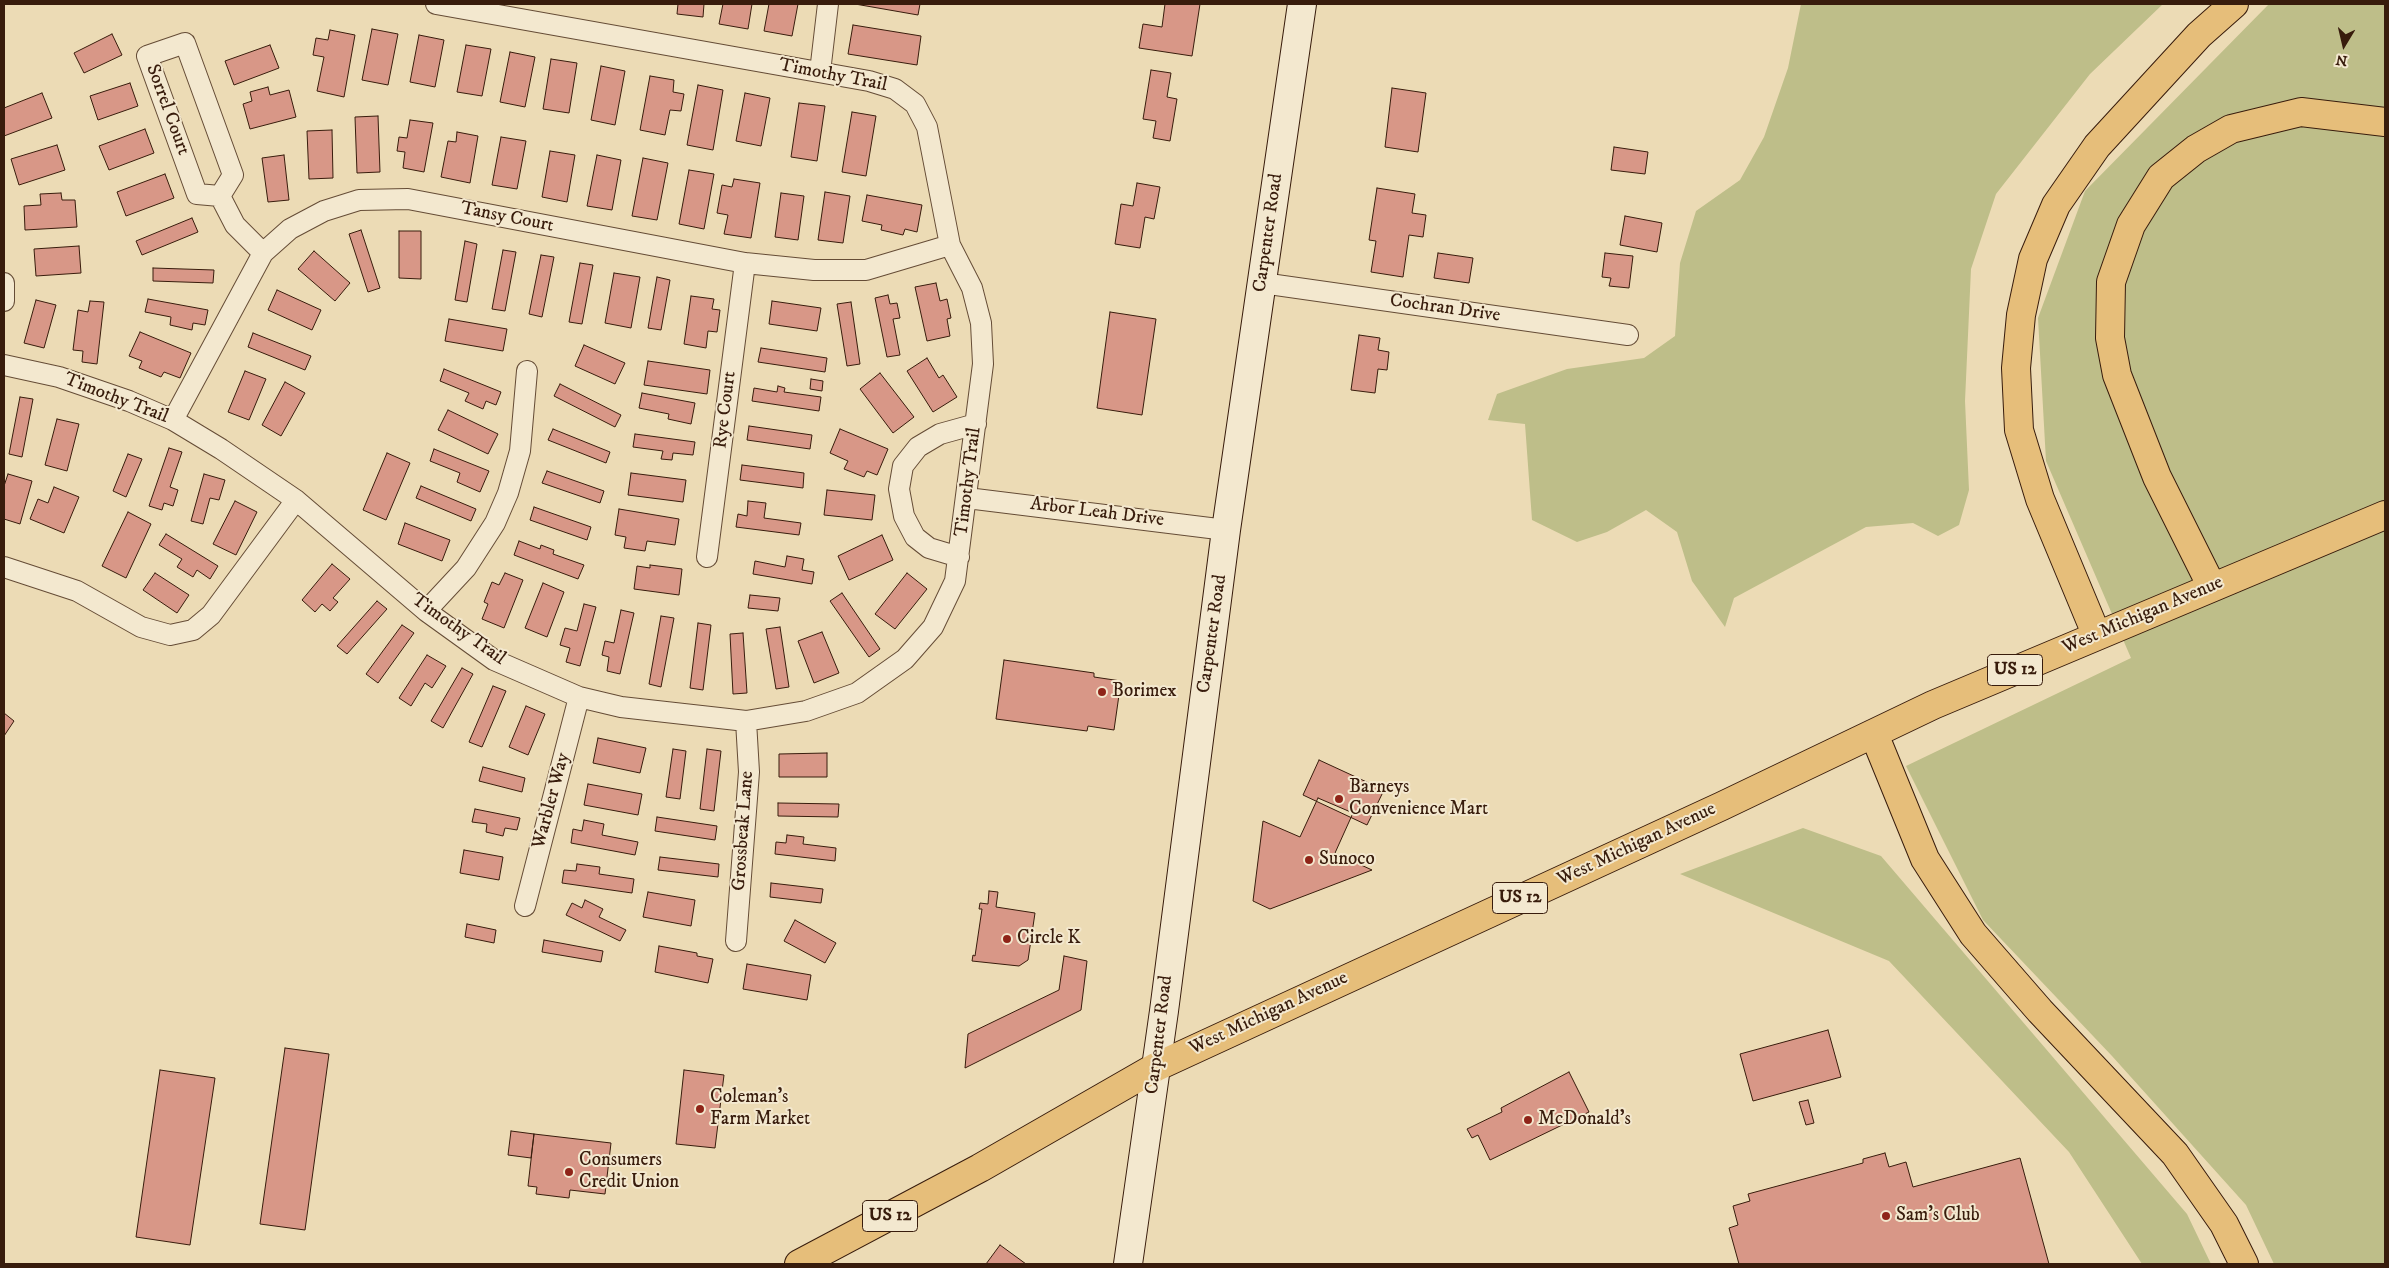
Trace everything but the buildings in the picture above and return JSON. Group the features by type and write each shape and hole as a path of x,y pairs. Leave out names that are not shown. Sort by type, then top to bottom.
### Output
{"highway":[{"path":"2097,636 2040,499 2020,430 2016,368 2021,315 2034,259 2056,204 2097,146 2199,35 2234,4"},
{"path":"2212,588 2158,477 2117,376 2110,338 2111,282 2131,225 2161,177 2196,149 2231,129 2301,112 2385,122"},
{"name":"West Michigan Avenue","path":"799,1264 980,1168 1156,1067 1933,705 2385,515"},
{"path":"1874,734 1925,859 1973,934 2040,1011 2175,1154 2224,1224 2244,1264"}],"main road":[{"name":"Carpenter Road","path":"1128,1264 1156,1067 1226,530 1302,4"}],"street":[{"name":"Timothy Trail","path":"4,365 59,377 129,401 173,420 221,449 296,500 426,611 494,660 579,697 621,707 746,721 806,710 857,693 905,659 933,627 955,581 960,556 983,364 981,324 972,288 950,245 927,127 915,104 895,89 870,81 495,9 436,4"},
{"path":"820,72 828,4"},
{"name":"Sorrel Court","path":"186,43 233,175 220,196 197,194 147,56 186,43"},
{"path":"220,196 236,225 263,253"},
{"name":"Tansy Court","path":"173,420 263,253 290,229 324,210 359,200 408,199 744,263 814,270 866,270 950,245"},
{"name":"Rye Court","path":"707,557 744,263"},
{"name":"Cochran Drive","path":"1262,283 1628,335"},
{"path":"4,284 4,301"},
{"path":"426,611 466,568 495,524 508,493 520,450 528,371"},
{"path":"960,556 930,548 915,537 904,516 899,489 903,466 918,447 940,434 976,424"},
{"name":"Arbor Leah Drive","path":"967,498 1226,530"},
{"path":"4,567 77,591 141,627 170,635 192,630 211,615 296,500"},
{"name":"Warbler Way","path":"525,906 579,697"},
{"name":"Grossbeak Lane","path":"736,941 749,772 746,721"}],"green space":[{"path":"1801,4 2163,4 2090,74 1996,194 1971,269 1965,401 1969,490 1959,525 1938,536 1913,523 1866,527 1734,598 1725,627 1692,581 1677,532 1646,510 1607,532 1577,542 1532,520 1525,424 1488,420 1497,394 1567,369 1644,358 1675,336 1680,263 1696,211 1740,180 1764,137 1788,68"},
{"path":"2269,4 2385,4 2385,1264 2274,1264 2246,1205 2112,1056 1983,920 1906,766 2131,658 2046,461 2038,318 2085,191"},
{"path":"1803,828 1881,856 2187,1214 2211,1264 2142,1264 2069,1152 1889,961 1680,874"}],"place":[{"name":"Borimex","path":"1102,692"},
{"name":"Barneys Convenience Mart","path":"1339,799"},
{"name":"Sunoco","path":"1309,860"},
{"name":"Circle K","path":"1007,939"},
{"name":"Coleman's Farm Market","path":"700,1109"},
{"name":"McDonald's","path":"1528,1120"},
{"name":"Consumers Credit Union","path":"569,1172"},
{"name":"Sam's Club","path":"1886,1216"}]}
